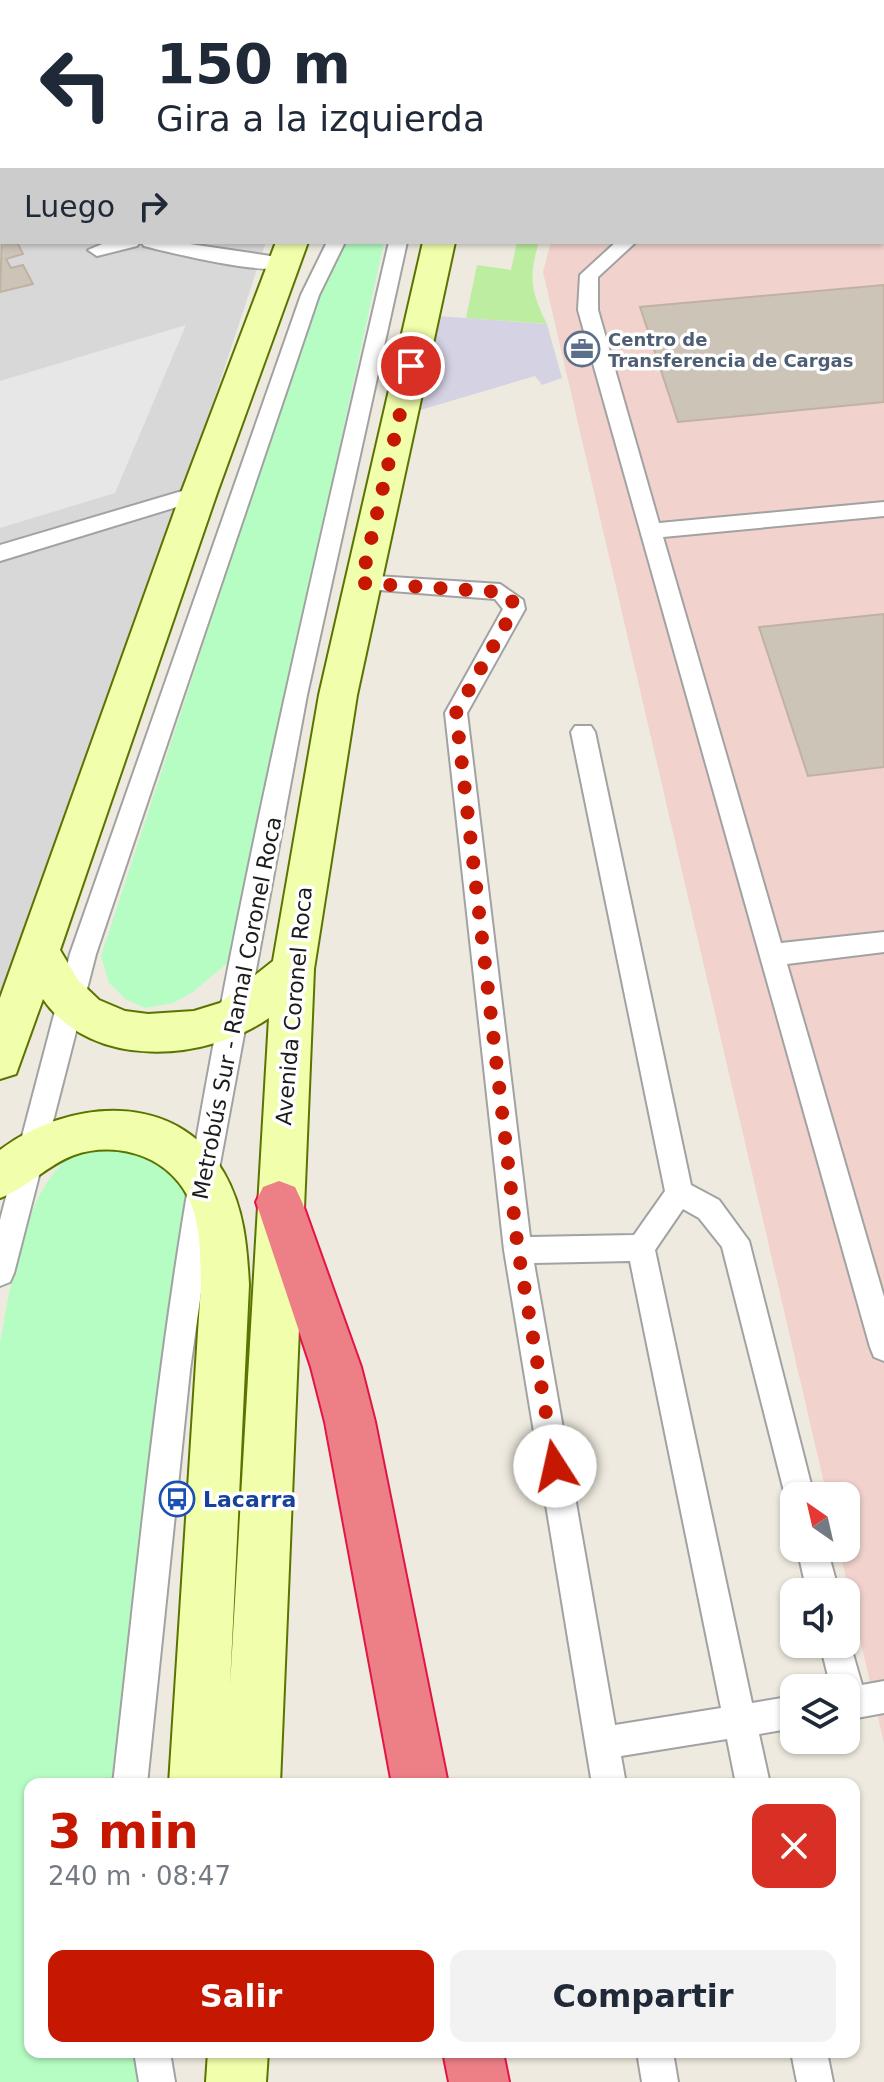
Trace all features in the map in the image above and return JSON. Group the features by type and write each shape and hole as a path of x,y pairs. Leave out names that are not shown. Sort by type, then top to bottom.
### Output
{"highway":[{"path":"279,1202 336,1367 350,1422 419,1778"},
{"path":"474,2058 479,2082"}],"main road":[{"name":"Avenida Coronel Roca","path":"252,1778 293,969 308,851 361,583 439,244"},
{"path":"0,1060 199,493 288,253"},
{"path":"38,951 69,1001 96,1020 130,1031 179,1032 203,1028 237,1015 293,969"},
{"path":"15,1164 57,1138 86,1129 116,1128 145,1134 175,1153 203,1180 224,1243 225,1285 197,1778"},
{"path":"236,2082 238,2058"}],"lane":[{"path":"97,250 122,244"},
{"path":"159,244 220,257 288,253"},
{"path":"0,1273 15,1164 310,295 335,244"},
{"name":"Metrobús Sur - Ramal Coronel Roca","path":"131,1778 175,1370 203,1180 296,695 398,244"},
{"path":"622,244 589,275 588,310 884,1347"},
{"path":"0,553 199,493"},
{"path":"651,531 884,509"},
{"path":"361,583 500,592 512,600 514,609 456,713 518,1250 608,1778"},
{"path":"583,732 679,1193 641,1248 752,1778"},
{"path":"772,955 884,942"},
{"path":"679,1193 709,1209 735,1241 795,1482"},
{"path":"518,1250 641,1248"},
{"path":"860,1701 884,1697"},
{"path":"602,1743 780,1714"},
{"path":"153,2058 157,2082"},
{"path":"656,2058 660,2082"},
{"path":"810,2058 815,2082"}],"shaded area":[{"path":"0,244 265,244 0,1048"},
{"path":"550,244 884,244 884,1743 860,1639 860,1578 846,1578 842,1562 860,1562 860,1482 824,1482 543,272"},
{"path":"422,315 547,324 562,378 542,385 535,376 400,416"},
{"path":"186,325 115,493 0,528 0,381"}],"green space":[{"path":"343,244 384,244 270,766 238,954 193,992 173,1003 145,1008 125,999 109,983 101,956 317,297"},
{"path":"517,244 538,244 532,275 537,303 547,324 466,318 477,265 511,270"},
{"path":"129,1140 194,1172 144,1778 24,1778 24,2058 140,2058 142,2082 0,2082 0,1343 16,1262 35,1205 49,1180 66,1160 87,1146"}],"building":[{"path":"2,244 18,244 23,254 6,259 11,268 23,265 33,284 0,292"},
{"path":"884,285 884,402 678,422 640,307"},
{"path":"884,614 884,767 808,776 759,627"}],"place":[{"name":"Centro de Transferencia de Cargas","path":"582,349"},
{"name":"Lacarra","path":"177,1499"}],"route":[{"path":"411,366 361,583 500,592 512,600 514,609 456,713 518,1250 555,1466"}]}
